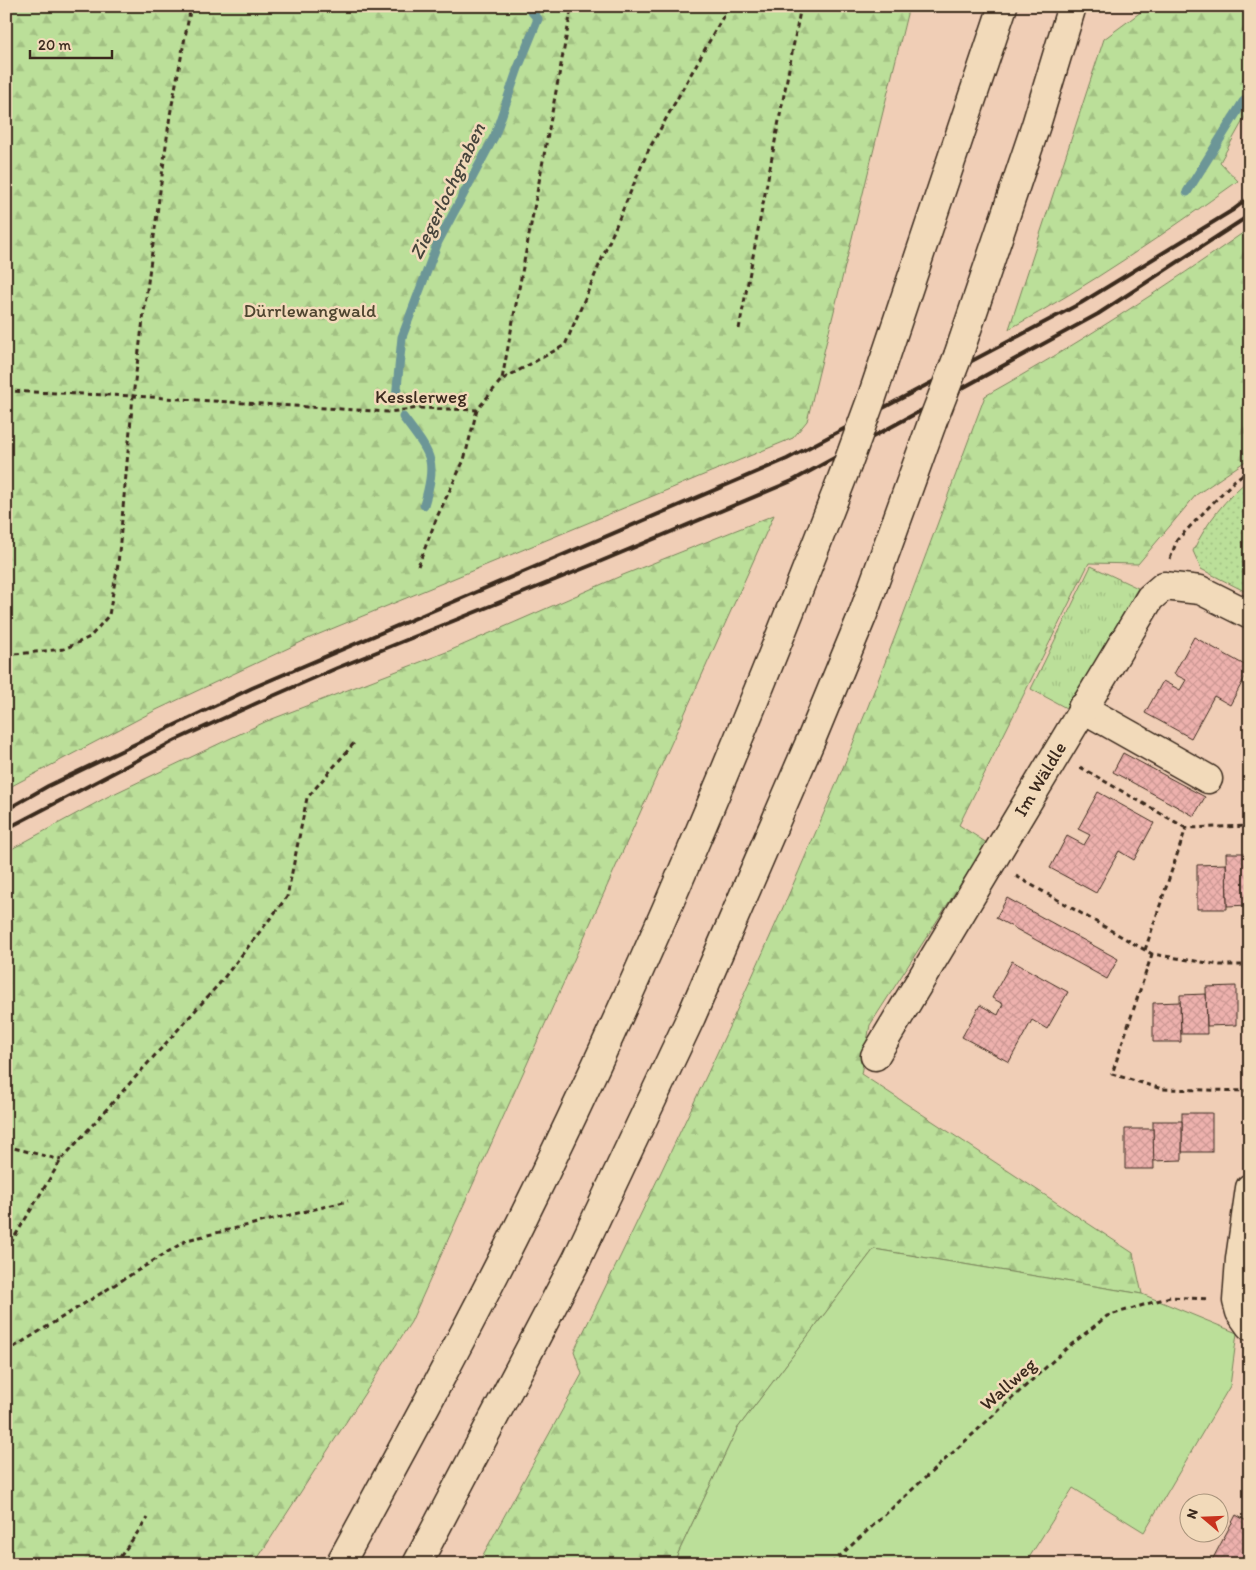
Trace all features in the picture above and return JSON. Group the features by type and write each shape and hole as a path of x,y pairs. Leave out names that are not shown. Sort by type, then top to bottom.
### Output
{"main road":[{"path":"340,1564 519,1225 622,1007 766,676 871,400 1003,6"},
{"path":"417,1564 576,1260 691,1017 849,649 958,356 1036,125 1072,6"},
{"path":"1164,586 1200,590 1250,615"},
{"name":"Im Wäldle","path":"875,1056 1138,614 1150,598 1164,586"},
{"path":"1082,708 1208,779"},
{"path":"1250,1188 1240,1259 1237,1301 1240,1312 1250,1326"}],"path":[{"path":"6,655 64,649 90,636 109,615 118,564 133,396 170,115 191,6"},
{"name":"Kesslerweg","path":"6,391 133,396 389,412 419,408 477,410 502,379 572,6"},
{"path":"502,379 565,345 648,151 729,6"},
{"path":"739,329 802,6"},
{"path":"418,566 464,460 477,410"},
{"path":"1164,586 1166,568 1178,540 1235,480 1250,468"},
{"path":"6,1251 61,1160 219,984 287,896 307,798 355,742"},
{"path":"1056,753 1186,828 1250,826"},
{"path":"1144,950 1186,828"},
{"path":"991,862 1152,954 1220,964 1250,965"},
{"path":"1152,954 1112,1074 1162,1089 1250,1091"},
{"path":"6,1146 61,1160"},
{"path":"6,1352 187,1240 348,1201"},
{"name":"Wallweg","path":"831,1564 1067,1348 1107,1316 1170,1297 1237,1301"},
{"path":"115,1564 148,1518"}],"green space":[{"name":"Dürrlewangwald","path":"6,6 909,6 807,421 793,438 312,637 154,711 6,789"},
{"path":"1149,6 1250,6 1250,108 1220,162 1238,181 1126,259 1009,329 1104,39"},
{"path":"1250,228 1250,458 1196,495 1138,564 1089,563 959,825 987,843 870,1025 861,1074 1133,1253 1142,1294 874,1249 737,1429 673,1564 478,1564 582,1374 574,1351 689,1113 799,872 867,709 985,396 1053,357 1120,315"},
{"path":"1250,479 1250,594 1201,569 1193,551 1217,512"},
{"path":"774,515 411,1322 254,1564 6,1564 6,852 107,797 267,721 449,651 623,575"},
{"path":"1091,566 1138,588 1068,709 1031,689"},
{"path":"874,1249 1142,1294 1237,1333 1230,1386 1144,1532 1073,1488 1025,1564 673,1564 737,1429"}],"building":[{"path":"1194,637 1250,668 1230,705 1214,696 1191,738 1145,713 1163,681 1180,690 1186,680 1174,674"},
{"path":"1123,753 1205,797 1194,816 1113,772"},
{"path":"1098,792 1154,823 1134,860 1119,851 1096,893 1050,868 1067,836 1084,845 1090,835 1078,829"},
{"path":"1226,853 1250,853 1250,905 1227,906"},
{"path":"1226,864 1227,909 1197,909 1197,865"},
{"path":"1007,898 1118,959 1107,979 996,918"},
{"path":"1012,961 1068,992 1047,1029 1032,1020 1009,1062 962,1037 980,1005 998,1015 1003,1004 992,998"},
{"path":"1236,986 1236,1025 1207,1026 1206,987"},
{"path":"1206,994 1207,1034 1181,1034 1180,995"},
{"path":"1180,1002 1181,1042 1153,1042 1153,1003"},
{"path":"1182,1113 1212,1113 1212,1152 1182,1152"},
{"path":"1153,1121 1182,1121 1182,1160 1153,1161"},
{"path":"1125,1129 1153,1129 1154,1169 1125,1169"},
{"path":"1236,1515 1250,1523 1250,1564 1214,1564 1211,1562 1222,1542 1228,1542 1228,1530"}],"waterway":[{"name":"Ziegerlochgraben","path":"396,398 402,337 438,242 495,135 518,68 538,19 527,6"},
{"path":"1187,192 1243,102 1250,96"},
{"name":"Ziegerlochgraben","path":"403,417 426,449 429,458 431,477 424,505"}],"railway":[{"path":"6,810 48,786 252,688 787,459 1081,303 1233,210 1250,197"},
{"path":"6,829 176,740 257,703 337,668 592,565 792,481 1098,314 1250,215"}]}
